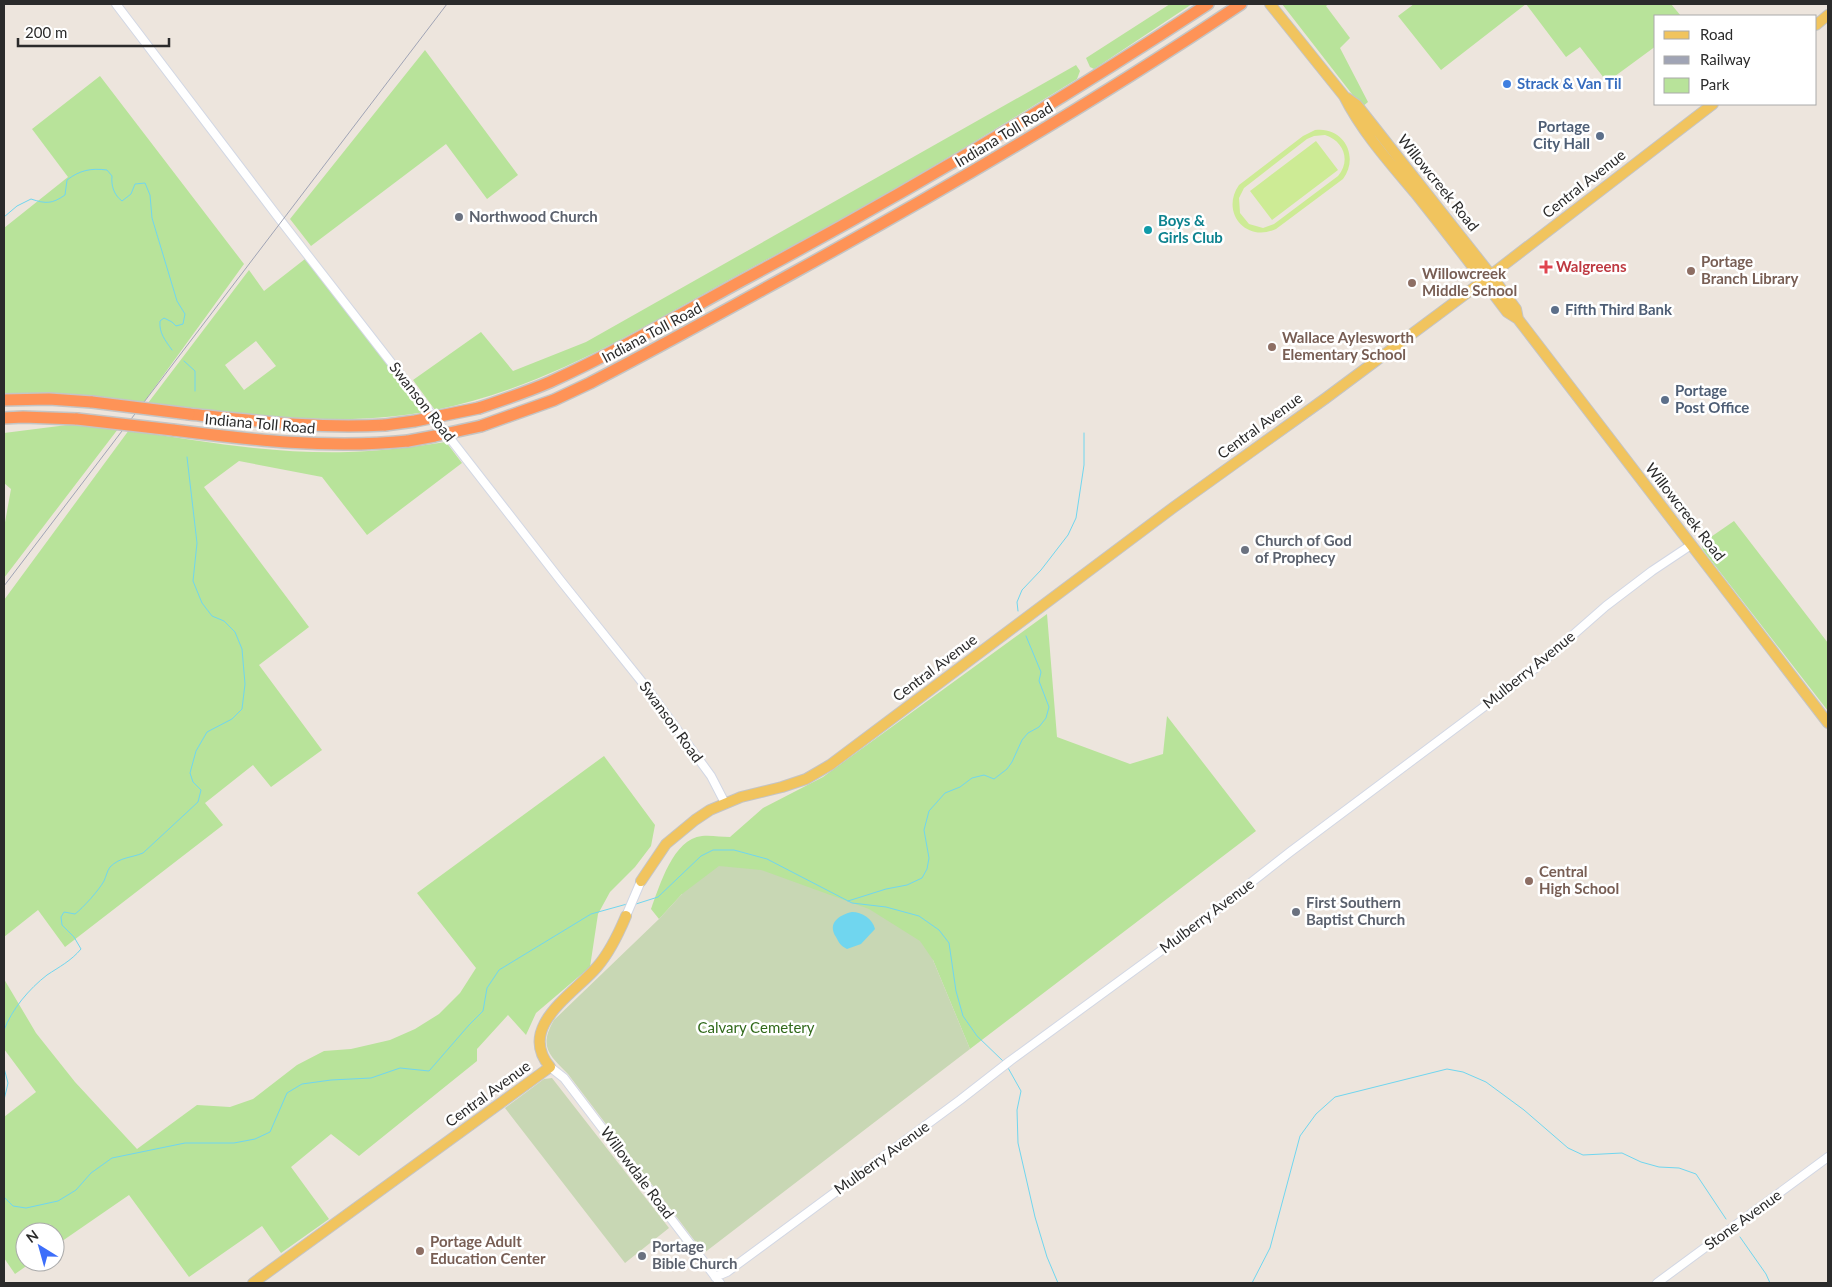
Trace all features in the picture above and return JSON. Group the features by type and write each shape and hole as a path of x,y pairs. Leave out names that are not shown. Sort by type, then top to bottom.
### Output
{"highway":[{"name":"Indiana Toll Road","path":"4,400 49,399 92,402 189,414 313,426 347,427 415,421 479,408 519,394 581,367 873,209 1092,79 1208,4"},
{"name":"Indiana Toll Road","path":"4,418 77,419 316,445 408,441 481,426 554,400 590,383 866,233 965,177 1102,94 1241,4"}],"main road":[{"name":"Willowcreek Road","path":"1270,4 1344,96 1357,105 1487,278 1516,309 1518,319 1828,723"},
{"path":"1817,23 1828,15"},
{"name":"Central Avenue","path":"641,881 658,854 695,820 725,803 806,778 830,765 1174,507 1326,398 1487,278 1711,105"},
{"name":"Central Avenue","path":"254,1283 550,1066 545,1061 539,1046 539,1038 544,1021 597,967 610,951 626,916"}],"street":[{"name":"Swanson Road","path":"116,4 281,222 646,687 711,776 725,803"},
{"name":"Mulberry Avenue","path":"718,1280 1206,917 1533,670 1606,606 1652,571 1691,545"},
{"name":"Central Avenue","path":"626,916 641,881"},
{"name":"Willowdale Road","path":"550,1066 564,1078 718,1280"},
{"name":"Stone Avenue","path":"1657,1283 1828,1157"}],"green space":[{"path":"1170,4 1192,4 1094,69 1090,67 1086,58"},
{"path":"1282,4 1329,4 1326,6 1350,38 1340,48 1368,102 1362,107"},
{"path":"1414,4 1526,4 1441,70 1398,16"},
{"path":"1526,4 1671,4 1680,15 1654,15 1654,47 1607,82 1580,47 1566,57"},
{"path":"425,50 518,175 487,199 446,144 311,246 290,219"},
{"path":"1076,65 1080,71 1077,79 931,168 843,219 586,357 512,388 474,401 435,410 413,380 481,332 513,371 586,342"},
{"path":"100,76 244,264 144,402 70,394 4,393 4,228 68,177 32,129"},
{"path":"1315,130 1325,130 1341,138 1346,144 1350,161 1343,179 1276,229 1255,232 1246,228 1234,214 1234,195 1239,185 1303,136","holes":["1325,135 1332,138 1341,147 1345,158 1342,170 1338,176 1274,224 1263,228 1249,224 1240,213 1239,198 1244,188 1307,139"]},
{"path":"1316,141 1338,170 1272,220 1250,191"},
{"path":"305,259 425,412 356,419 286,418 148,403 249,270 264,291","holes":["256,341 276,366 244,390 225,365"]},
{"path":"75,424 118,429 4,578 4,528 11,489 4,483 4,433"},
{"path":"129,430 211,443 293,451 360,451 446,442 462,463 367,535 322,477 239,461 204,487 309,627 259,665 322,750 271,787 253,765 205,803 223,825 65,947 38,910 4,937 4,600"},
{"path":"1734,521 1828,643 1828,711 1703,550 1702,546 1705,541"},
{"path":"1047,614 1057,737 1130,764 1163,754 1167,716 1256,831 970,1049 933,960 682,894 659,919 651,909 663,876 675,854 683,845 692,839 702,836 730,837 763,808 823,777"},
{"path":"604,756 655,825 651,846 635,867 610,892 598,914 590,967 536,1013 526,1035 508,1015 477,1049 477,1061 359,1156 331,1134 291,1167 329,1219 281,1253 262,1226 189,1277 129,1195 65,1239 65,1222 15,1222 15,1272 18,1272 15,1274 4,1258 4,1117 36,1092 4,1049 4,979 36,1033 75,1082 137,1149 197,1105 230,1107 253,1099 297,1065 324,1051 351,1049 390,1040 415,1029 439,1014 460,993 476,968 417,893"},
{"name":"Calvary Cemetery","path":"719,866 761,870 869,909 920,941 933,960 970,1049 704,1253 568,1074 555,1061 548,1049 547,1037 554,1020 659,919 682,894"},
{"path":"552,1078 669,1228 625,1263 505,1108 544,1079"}],"water":[{"path":"852,912 860,913 866,917 872,922 875,929 861,944 847,949 839,943 833,928 836,920"}],"waterway":[{"path":"4,217 17,206 31,199 41,202 52,202 60,198 65,195 67,180 86,170 107,170 112,176 115,193 122,201 131,194 135,184 145,183 150,195 152,218 177,301 185,314 183,324 176,326 164,318 160,321 162,333 172,350"},
{"path":"184,361 195,371 195,391"},
{"path":"1018,611 1017,602 1022,590 1041,570 1068,535 1076,518 1084,465 1084,433"},
{"path":"4,1030 16,1007 28,993 47,975 81,949 74,937 62,925 61,917 64,912 75,914 104,881 110,867 122,859 143,853 198,802 201,790 193,782 190,773 196,751 207,732 232,719 242,709 245,684 242,649 235,632 224,621 212,616 202,603 193,581 197,543 187,457"},
{"path":"848,901 886,889 907,885 922,878 927,869 929,858 924,830 929,811 945,793 960,787 972,778 984,775 994,779 1007,769 1022,740 1028,733 1039,727 1046,718 1049,707 1039,681 1041,672 1026,636"},
{"path":"636,904 658,897 701,856 713,850 734,850 767,859 852,903 886,907 919,916 939,930 949,943 956,991 963,1016 977,1036 1003,1061"},
{"path":"4,1197 13,1206 26,1208 58,1201 76,1190 91,1173 112,1158 185,1143 234,1143 255,1139 270,1132 287,1093 302,1084 371,1078 400,1068 429,1071 483,1011 487,988 499,970 591,914 627,904"},
{"path":"1007,1066 1021,1091 1017,1110 1018,1143 1035,1217 1047,1257 1058,1283"},
{"path":"4,1068 8,1083 4,1100"},
{"path":"1252,1283 1270,1248 1300,1136 1316,1114 1335,1097 1447,1069 1463,1072 1486,1082 1524,1110 1568,1148 1583,1155 1622,1153 1641,1162 1659,1167 1679,1168 1696,1174 1726,1219"},
{"path":"1740,1237 1766,1274 1770,1283"}],"railway":[{"path":"4,586 447,4"}],"place":[{"name":"Strack & Van Til","path":"1507,84"},
{"name":"Portage City Hall","path":"1600,136"},
{"name":"Northwood Church","path":"459,217"},
{"name":"Boys & Girls Club","path":"1148,230"},
{"name":"Walgreens","path":"1546,267"},
{"name":"Portage Branch Library","path":"1691,271"},
{"name":"Willowcreek Middle School","path":"1412,283"},
{"name":"Fifth Third Bank","path":"1555,310"},
{"name":"Wallace Aylesworth Elementary School","path":"1272,347"},
{"name":"Portage Post Office","path":"1665,400"},
{"name":"Church of God of Prophecy","path":"1245,550"},
{"name":"Central High School","path":"1529,881"},
{"name":"First Southern Baptist Church","path":"1296,912"},
{"name":"Portage Adult Education Center","path":"420,1251"},
{"name":"Portage Bible Church","path":"642,1256"}]}
